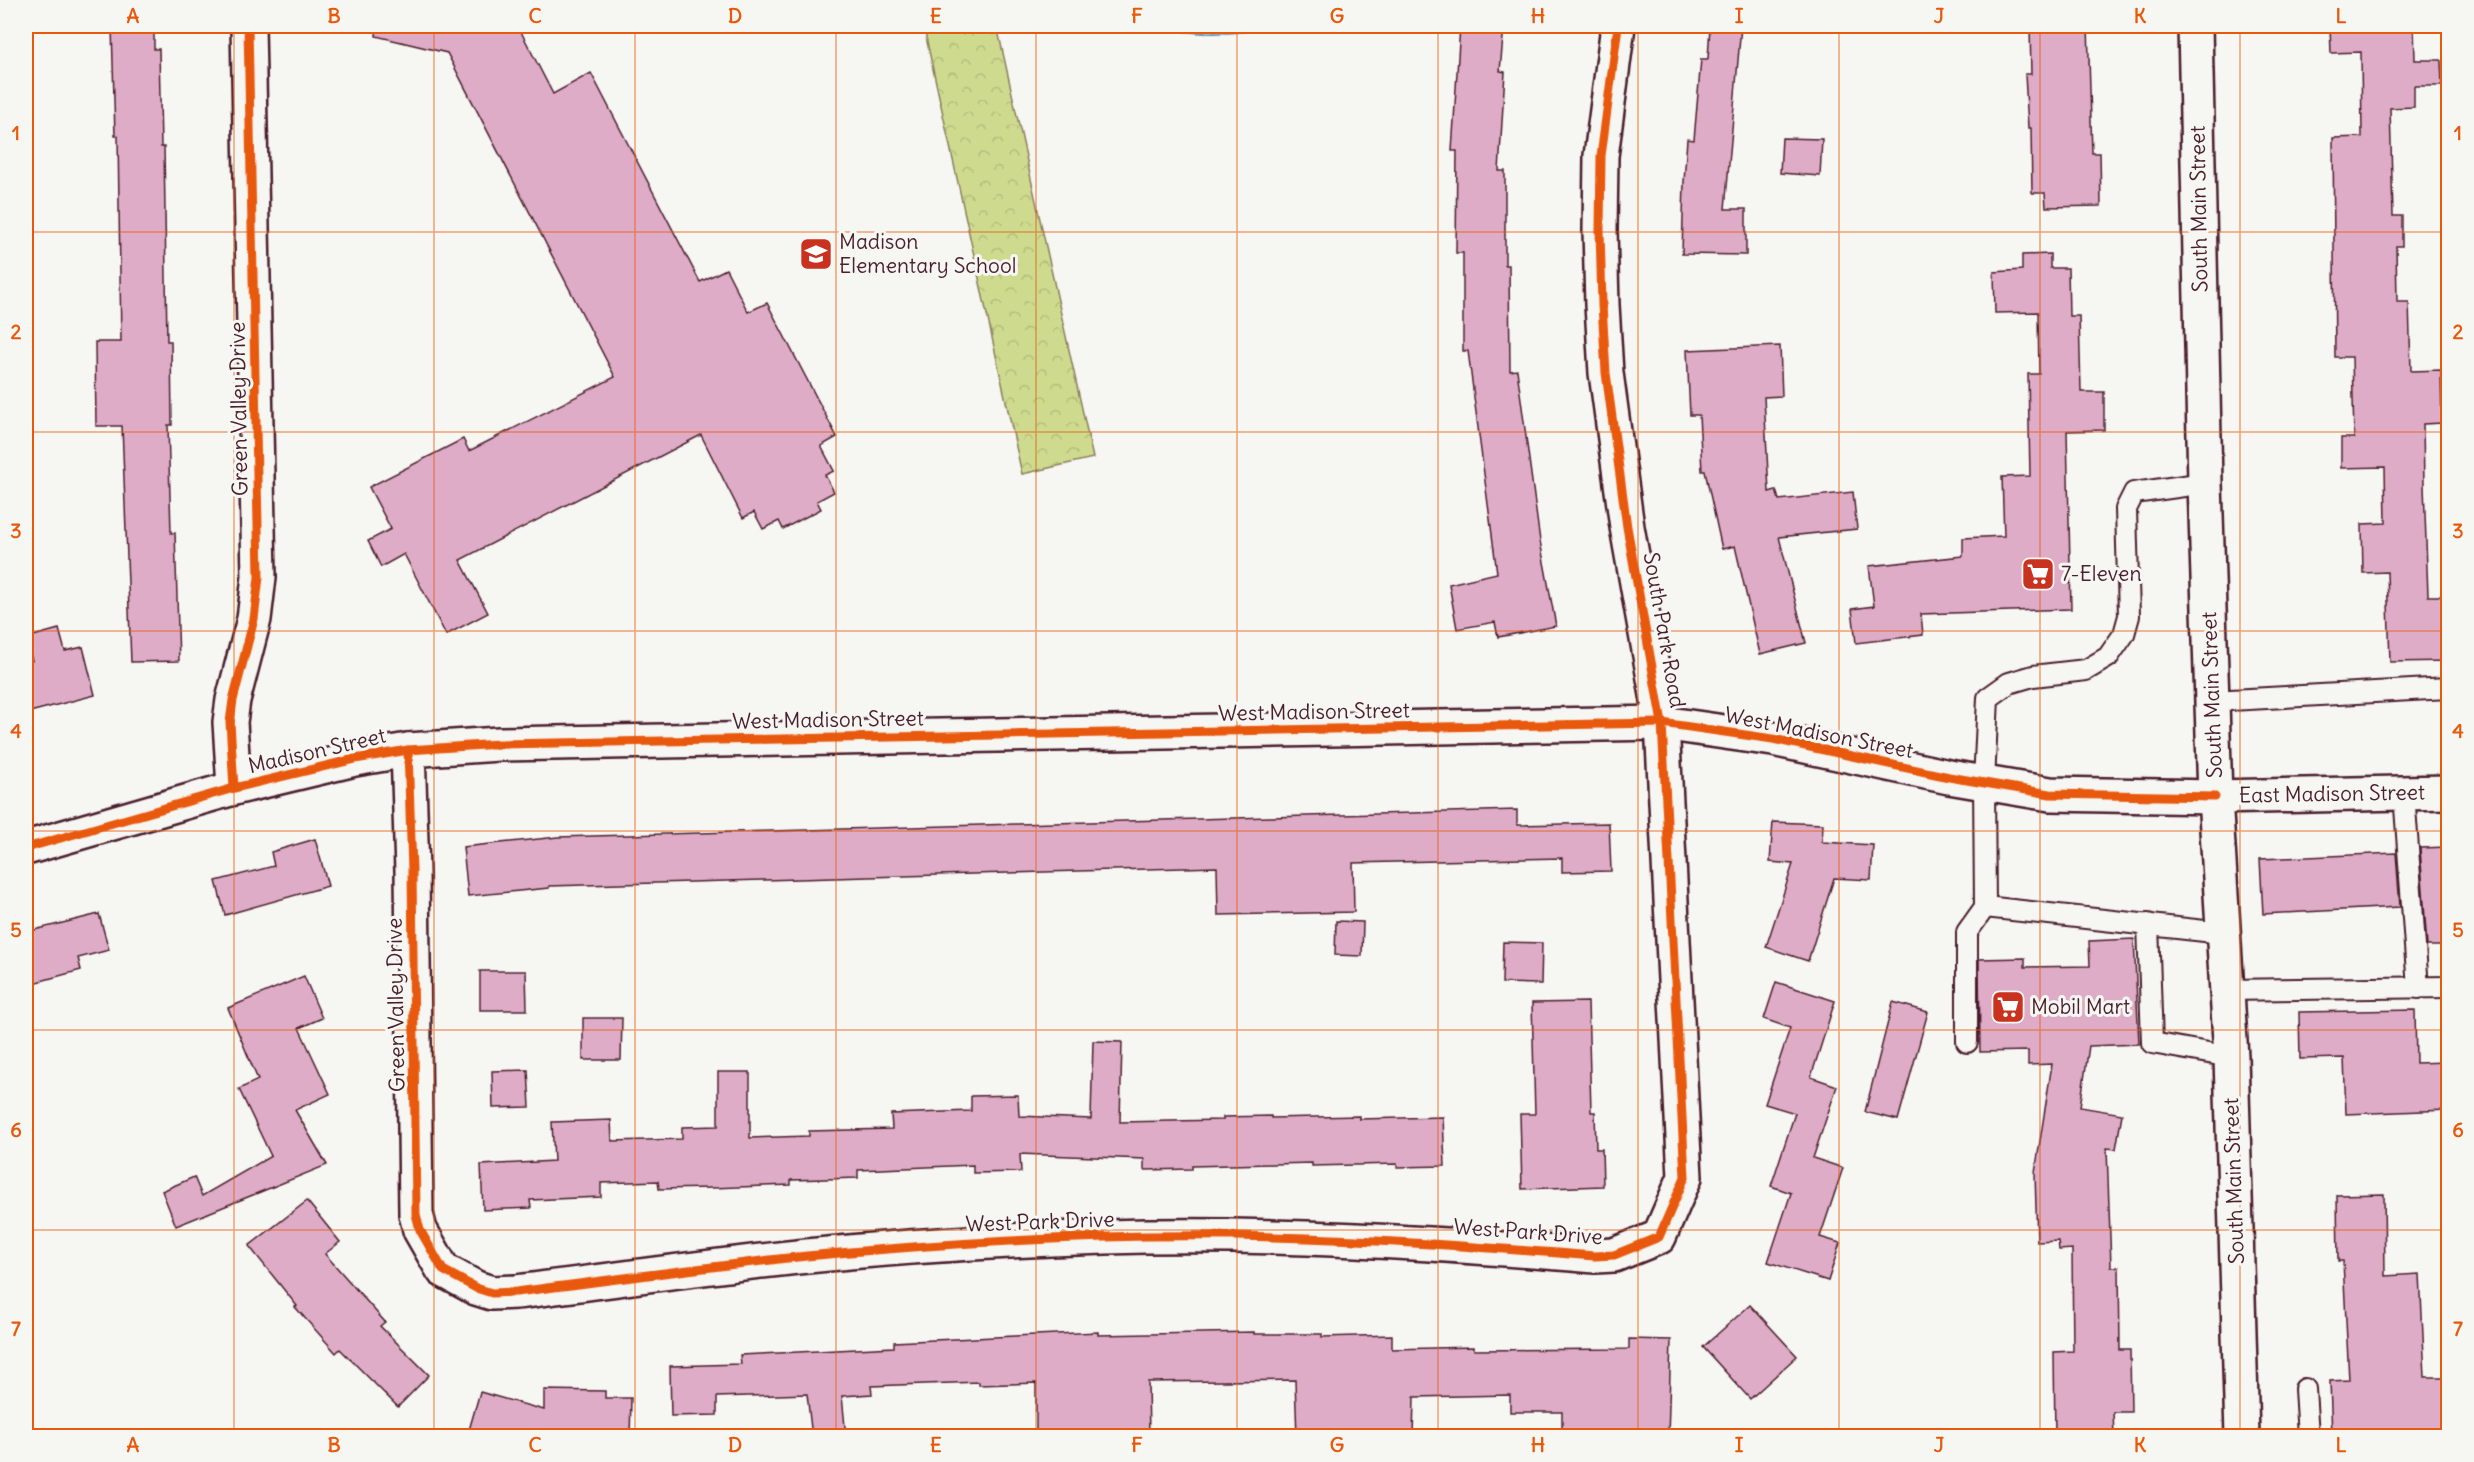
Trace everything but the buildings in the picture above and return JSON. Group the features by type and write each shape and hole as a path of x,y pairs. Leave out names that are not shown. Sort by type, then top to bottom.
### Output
{"street":[{"name":"Green Valley Drive","path":"234,788 230,722 233,700 254,620 259,576 248,26"},
{"name":"South Park Road","path":"1618,26 1601,156 1600,230 1606,362 1627,527 1662,723 1685,1177 1659,1237"},
{"name":"South Main Street","path":"2195,26 2205,483 2215,797 2230,1056 2242,1437"},
{"name":"West Madison Street","path":"408,750 499,744 1662,723 1773,739 1984,783 2050,794 2215,797"},
{"name":"Green Valley Drive","path":"408,750 412,871 416,1214 420,1230 435,1256"},
{"name":"Madison Street","path":"234,788 355,759 408,750"},
{"path":"26,848 234,788"},
{"name":"East Madison Street","path":"2215,797 2448,792"},
{"name":"West Park Drive","path":"435,1256 443,1270 476,1288 492,1293 808,1256 951,1244 1108,1237 1264,1236 1420,1242 1595,1256 1614,1255 1659,1237"}],"lane":[{"path":"1967,1042 1967,932 1985,908 1984,783 1988,698 2009,683 2033,676 2086,670 2108,657 2124,634 2129,616 2126,509 2134,493 2205,483"},
{"path":"2212,701 2448,688"},
{"path":"2404,793 2418,988"},
{"path":"1985,908 2223,933"},
{"path":"2148,924 2152,1043 2230,1056"},
{"path":"2227,990 2448,987"},
{"path":"2305,1389 2308,1437"}],"green space":[{"path":"997,26 1093,458 1022,474 924,28"}],"water":[{"path":"1166,26 1273,26 1250,31 1203,33 1188,32"}],"cycle path":[{"path":"234,788 230,722 233,700 254,619 259,577 248,26"},
{"path":"408,750 412,871 416,1214 420,1230 443,1270 476,1288 492,1293 516,1292 807,1256 919,1246 1032,1240 1167,1236 1290,1237 1595,1256 1614,1255 1659,1237 1685,1177 1662,723 1627,527 1606,373 1602,305 1601,156 1618,26"},
{"path":"26,848 234,788 355,759 408,750 499,744 1662,723 1773,739 1949,777 2050,794 2215,797"}],"place":[{"name":"Madison Elementary School","path":"816,254"},
{"name":"7-Eleven","path":"2038,574"},
{"name":"Mobil Mart","path":"2008,1007"}]}
